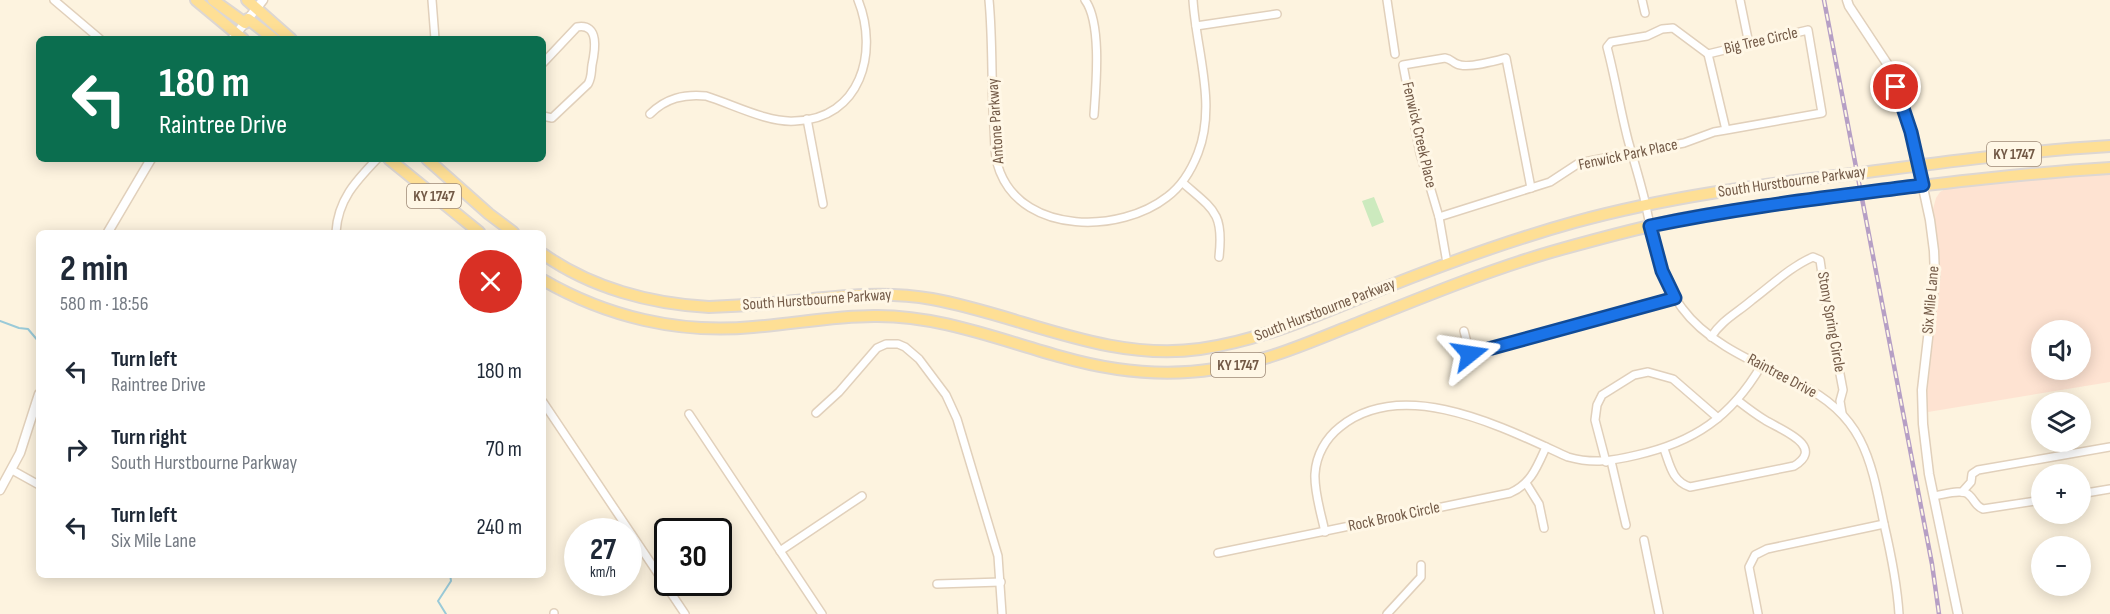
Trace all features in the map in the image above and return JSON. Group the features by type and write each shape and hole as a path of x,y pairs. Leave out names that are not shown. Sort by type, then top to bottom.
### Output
{"main road":[{"path":"196,0 236,36"},
{"path":"213,0 269,36"},
{"path":"247,0 260,4 288,36"},
{"name":"South Hurstbourne Parkway","path":"546,256 570,271 625,293 682,306 709,307 850,295 889,294 928,298 962,305 1093,343 1165,351 1194,350 1243,342 1277,331 1447,263 1576,222 1646,205 1751,186 2086,146 2110,146"},
{"name":"KY 1747","path":"393,162 477,230"},
{"name":"KY 1747","path":"430,162 510,230"},
{"name":"South Hurstbourne Parkway","path":"546,282 563,292 605,309 675,326 706,329 748,328 873,316 912,318 958,326 1094,365 1124,370 1186,372 1213,370 1268,357 1496,269 1650,226 1760,207 1923,185 2110,168"}],"street":[{"path":"54,0 96,36"},
{"path":"432,0 435,36"},
{"path":"650,114 664,102 706,96 780,120 796,122 824,114 843,102 854,90 863,72 867,32 858,0"},
{"name":"Antone Parkway","path":"989,0 995,153 1000,172 1015,196 1031,208 1047,215 1093,221 1122,218 1145,209 1167,197 1183,183"},
{"path":"1084,0 1091,9 1095,26 1094,115"},
{"path":"1193,0 1204,86 1205,121 1198,152 1183,183 1212,208 1218,219 1221,238 1219,257"},
{"path":"1387,0 1395,54"},
{"path":"1642,0 1645,13"},
{"path":"1740,0 1749,44"},
{"name":"Six Mile Lane","path":"1847,0 1888,65 1911,132 1923,185 1934,251 1933,304 1922,398 1925,444 1958,614"},
{"path":"238,36 260,4"},
{"path":"1196,26 1277,14"},
{"path":"546,60 578,27 584,26 590,29 594,37 595,54 592,78 552,118 546,117"},
{"name":"Raintree Drive","path":"1708,54 1673,28 1668,27 1647,36 1607,46 1662,271 1675,298 1689,318 1711,337 1761,366 1815,392 1842,413 1855,429 1869,458 1895,576 1899,614"},
{"name":"Big Tree Circle","path":"1726,130 1708,54 1808,30 1822,113"},
{"name":"Fenwick Creek Place","path":"1447,263 1439,217 1420,153 1403,65 1449,58 1458,65 1470,65 1506,58 1531,188"},
{"name":"Fenwick Park Place","path":"1439,217 1550,182 1579,164 1684,143 1714,132 1822,113"},
{"path":"807,119 823,204"},
{"path":"109,230 149,162"},
{"path":"336,230 340,206 349,191 374,162"},
{"name":"Stony Spring Circle","path":"1711,337 1725,320 1798,264 1813,257 1820,260 1824,295 1843,390 1840,401 1842,413"},
{"path":"1464,332 1470,354 1675,298"},
{"path":"816,412 839,393 877,348 886,344 905,347 928,370 946,395 957,419 993,534 1002,614"},
{"path":"1325,532 1315,482 1318,460 1335,431 1345,423 1364,414 1381,409 1416,405 1453,410 1580,460 1609,462 1664,449 1687,439 1719,418 1737,400 1761,366"},
{"path":"1626,525 1595,420 1597,405 1602,395 1634,375 1648,372 1673,379 1719,418"},
{"path":"1664,449 1678,482 1690,487 1794,466 1799,463 1804,454 1801,440 1756,415 1737,400"},
{"path":"0,490 20,453 36,403"},
{"path":"546,406 685,614"},
{"path":"689,414 822,614"},
{"path":"1544,528 1539,504 1526,483 1535,472 1546,447"},
{"path":"1962,492 1971,482 1972,474 1978,470 2110,447"},
{"path":"12,470 36,483"},
{"name":"Rock Brook Circle","path":"1218,553 1510,493 1526,483"},
{"path":"2091,492 2110,489"},
{"path":"1934,496 1962,492 1970,495 1975,504 1983,509 2031,502"},
{"path":"780,551 862,496"},
{"path":"1758,614 1749,567 1755,555 1767,549 1884,524"},
{"path":"1644,540 1659,614"},
{"path":"1387,614 1421,577 1421,565"},
{"path":"937,584 1000,582"}],"shaded area":[{"path":"2110,168 2110,382 2049,392 2031,392 2031,395 1922,413 1933,304 1930,220 1940,192 1958,182"}],"green space":[{"path":"1374,197 1384,222 1372,227 1362,201"}],"waterway":[{"path":"0,321 28,329 36,338"},
{"path":"446,614 438,601 451,581 451,578"}],"railway":[{"path":"1824,0 1932,564 1939,614"}],"route":[{"path":"1470,354 1675,298 1662,271 1650,226 1771,205 1923,185 1911,132 1896,87"}]}
